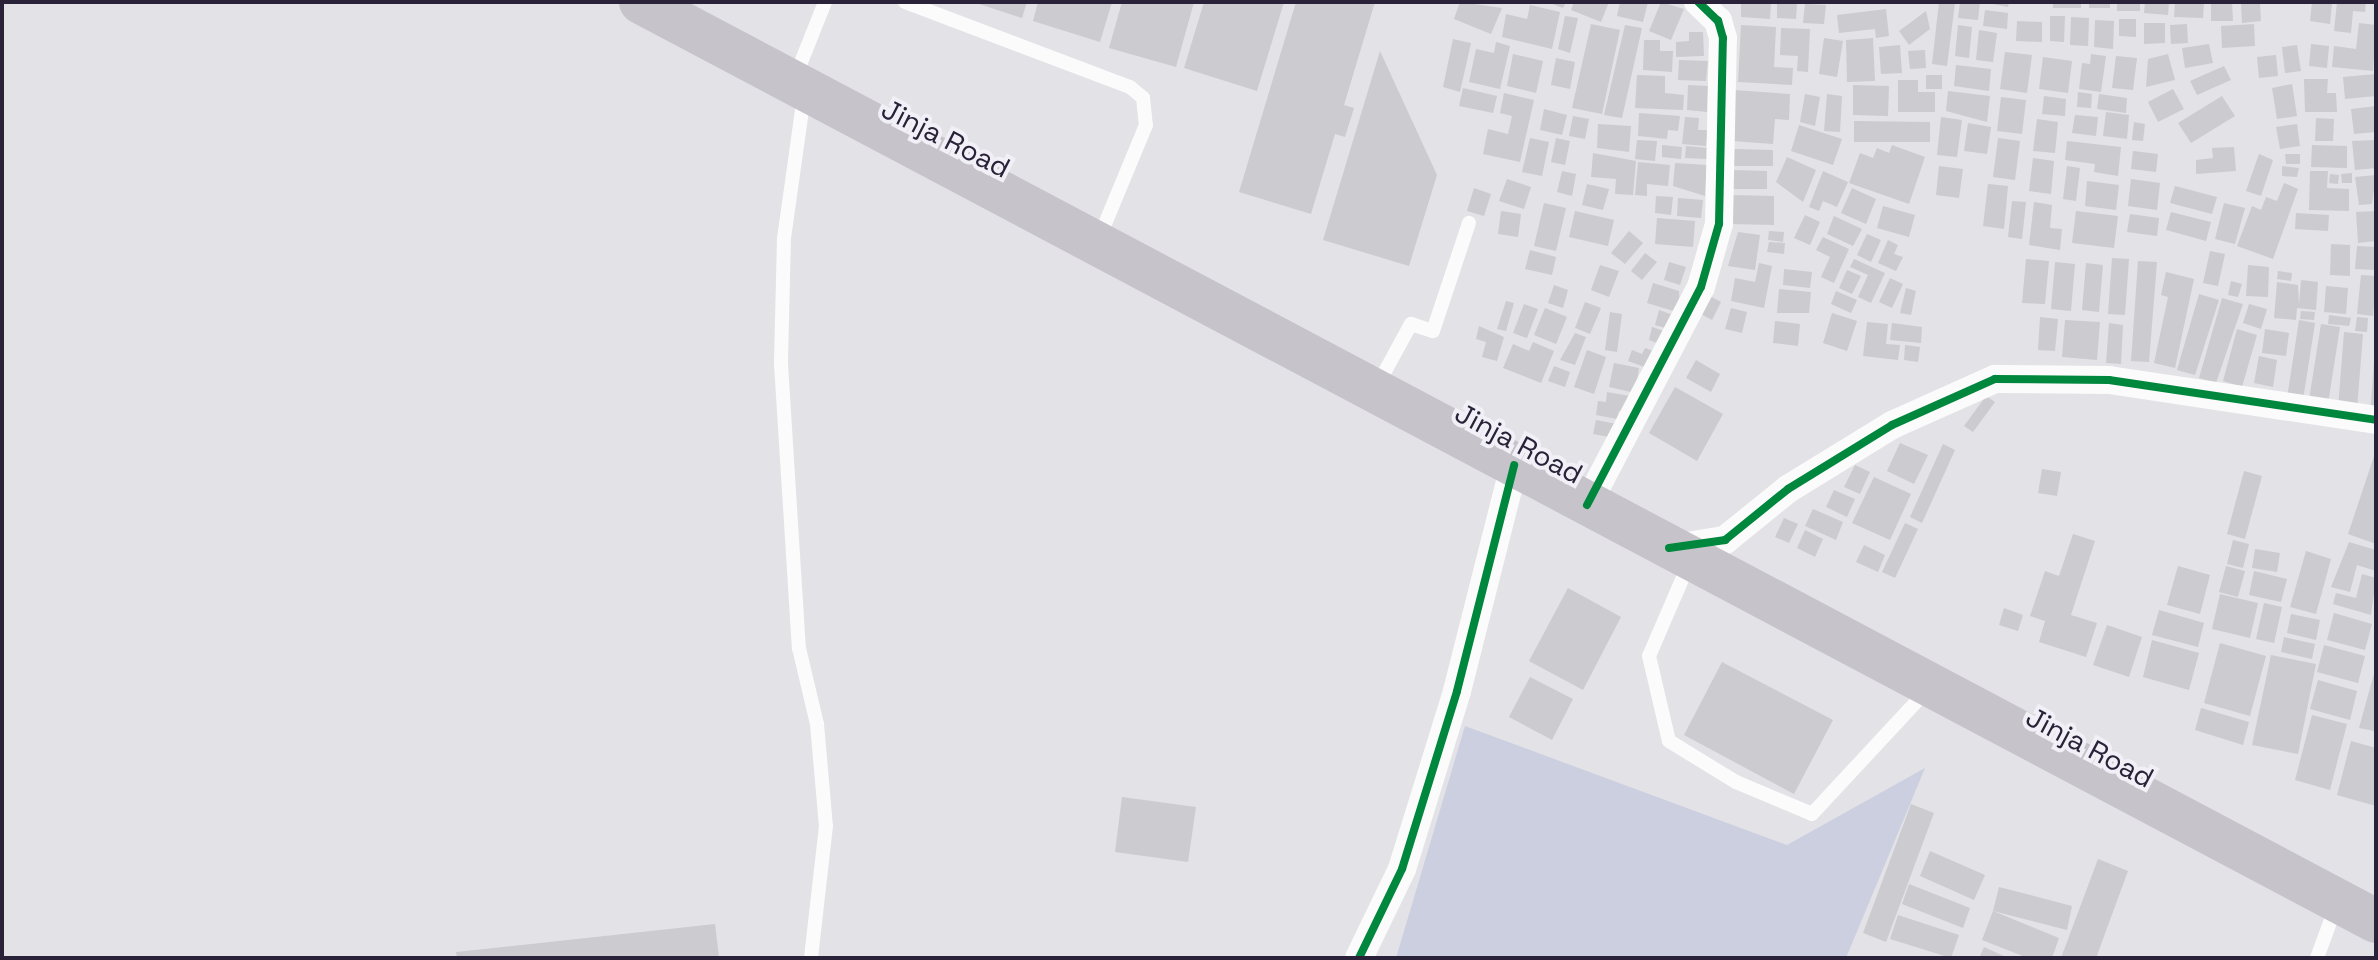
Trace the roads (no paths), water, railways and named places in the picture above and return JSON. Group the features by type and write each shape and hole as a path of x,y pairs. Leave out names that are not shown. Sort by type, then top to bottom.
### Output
{"highway":[{"name":"Jinja Road","path":"641,2 1098,241 1929,688 2357,912"}],"street":[{"path":"1587,505 1701,287 1719,224 1723,38 1718,21 1698,2"},
{"path":"1680,554 1725,540 1788,489 1892,425 1995,379 2109,380 2376,420"},
{"path":"1359,958 1402,869 1457,691 1514,465"}],"lane":[{"path":"811,958 826,826 817,724 799,648 781,364 784,238 799,87 825,2"},
{"path":"905,2 1130,87 1143,98 1146,125 1098,241"},
{"path":"1375,390 1411,324 1433,331 1469,223"},
{"path":"1680,554 1649,656 1669,741 1736,782 1812,814 1929,688"},
{"path":"2317,958 2357,912"}]}
